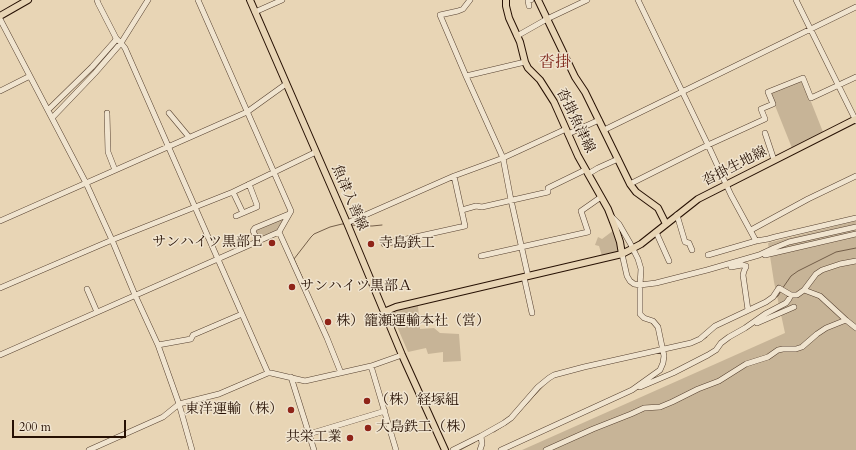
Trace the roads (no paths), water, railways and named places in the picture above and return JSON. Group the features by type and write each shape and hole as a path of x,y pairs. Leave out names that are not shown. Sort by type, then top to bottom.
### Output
{"main road":[{"path":"0,16 28,0"},
{"name":"魚津入善線","path":"250,0 347,223 402,356 445,450"},
{"name":"沓掛魚津線","path":"506,0 509,18 520,42 525,62 528,68 540,80 554,102 578,156 612,217 620,242 622,254"},
{"name":"沓掛魚津線","path":"538,0 575,77 585,92 630,184 636,192 658,208 666,224"},
{"name":"沓掛生地線","path":"633,249 698,200 856,119"},
{"path":"384,312 396,307 622,254 633,249"}],"street":[{"path":"97,0 116,38 125,48 268,373"},
{"path":"52,118 122,43 148,0"},
{"path":"0,355 279,232 291,211 198,0"},
{"path":"255,12 282,0"},
{"path":"470,0 463,9 440,15 503,158 522,247 532,313"},
{"path":"529,6 528,1 531,0"},
{"path":"517,36 547,19 587,0"},
{"path":"638,0 726,185 756,241"},
{"path":"796,0 856,119"},
{"path":"604,130 856,7"},
{"path":"0,19 86,183 112,240 158,345 179,404 192,450"},
{"path":"48,110 92,67 115,42 116,38"},
{"path":"466,76 525,62"},
{"path":"0,91 30,76"},
{"path":"630,184 764,119 762,109 773,104 768,92 803,78 811,98 856,77"},
{"path":"0,221 247,112 286,84"},
{"path":"107,113 108,152 116,170"},
{"path":"169,113 189,137"},
{"path":"347,223 454,176 599,120"},
{"path":"765,133 774,160"},
{"path":"0,288 112,240 233,192 316,152"},
{"path":"462,210 548,192 548,188 618,159"},
{"path":"384,244 465,226 454,176"},
{"path":"750,230 808,199 856,176"},
{"path":"236,216 257,207 258,205 249,184"},
{"path":"233,192 243,213"},
{"path":"481,256 588,232 581,211 601,197"},
{"path":"258,241 253,231 255,228 289,214"},
{"path":"677,215 685,242 689,243 692,250"},
{"path":"612,217 619,224 638,259 641,269 640,314 644,318 653,321 658,327 664,356 660,370 632,390"},
{"path":"708,255 756,241 856,218"},
{"path":"622,254 627,276 634,284 640,285 656,283 714,268 759,255 789,242 856,227"},
{"path":"279,232 328,338 341,372"},
{"path":"656,232 669,262"},
{"path":"759,255 771,254 856,234"},
{"path":"745,328 789,300 791,296 804,290 816,274 822,270 856,261"},
{"path":"714,268 726,268 742,265 746,266 743,275 748,310"},
{"path":"453,450 481,436 511,418 538,387 554,375 695,341 700,339 715,326 766,302 773,297 779,288 791,296"},
{"path":"86,289 97,312"},
{"path":"804,290 820,296 856,328"},
{"path":"501,450 632,390 673,373 716,350 729,336 794,307"},
{"path":"158,345 191,339 194,335 242,314"},
{"path":"546,450 644,408 660,407 672,402 698,389 719,381 746,364 768,357 778,350 802,347 826,328 846,320"},
{"path":"89,450 163,417 179,404 219,394 268,373 305,381 370,366 402,356"},
{"path":"370,366 396,450"},
{"path":"291,377 314,450"},
{"path":"309,434 385,411"},
{"path":"480,450 482,444 481,436"}],"waterway":[{"path":"303,279 294,259 314,234 330,227 345,224"},
{"path":"350,225 382,225"},
{"path":"782,289 791,276 798,271 836,252 856,248"},
{"path":"775,298 781,291"},
{"path":"701,341 707,337"},
{"path":"512,420 545,384"},
{"path":"494,432 505,425"},
{"path":"460,450 475,442"}],"place":[{"name":"サンハイツ黒部Ｅ","path":"272,243"},
{"name":"寺島鉄工","path":"371,244"},
{"name":"サンハイツ黒部Ａ","path":"292,287"},
{"name":"株）籠瀬運輸本社（営）","path":"328,322"},
{"name":"（株）経塚組","path":"367,401"},
{"name":"東洋運輸（株）","path":"291,410"},
{"name":"大島鉄工（株）","path":"368,428"},
{"name":"共栄工業","path":"350,438"}],"district":[{"name":"沓掛","path":"555,63"}]}
